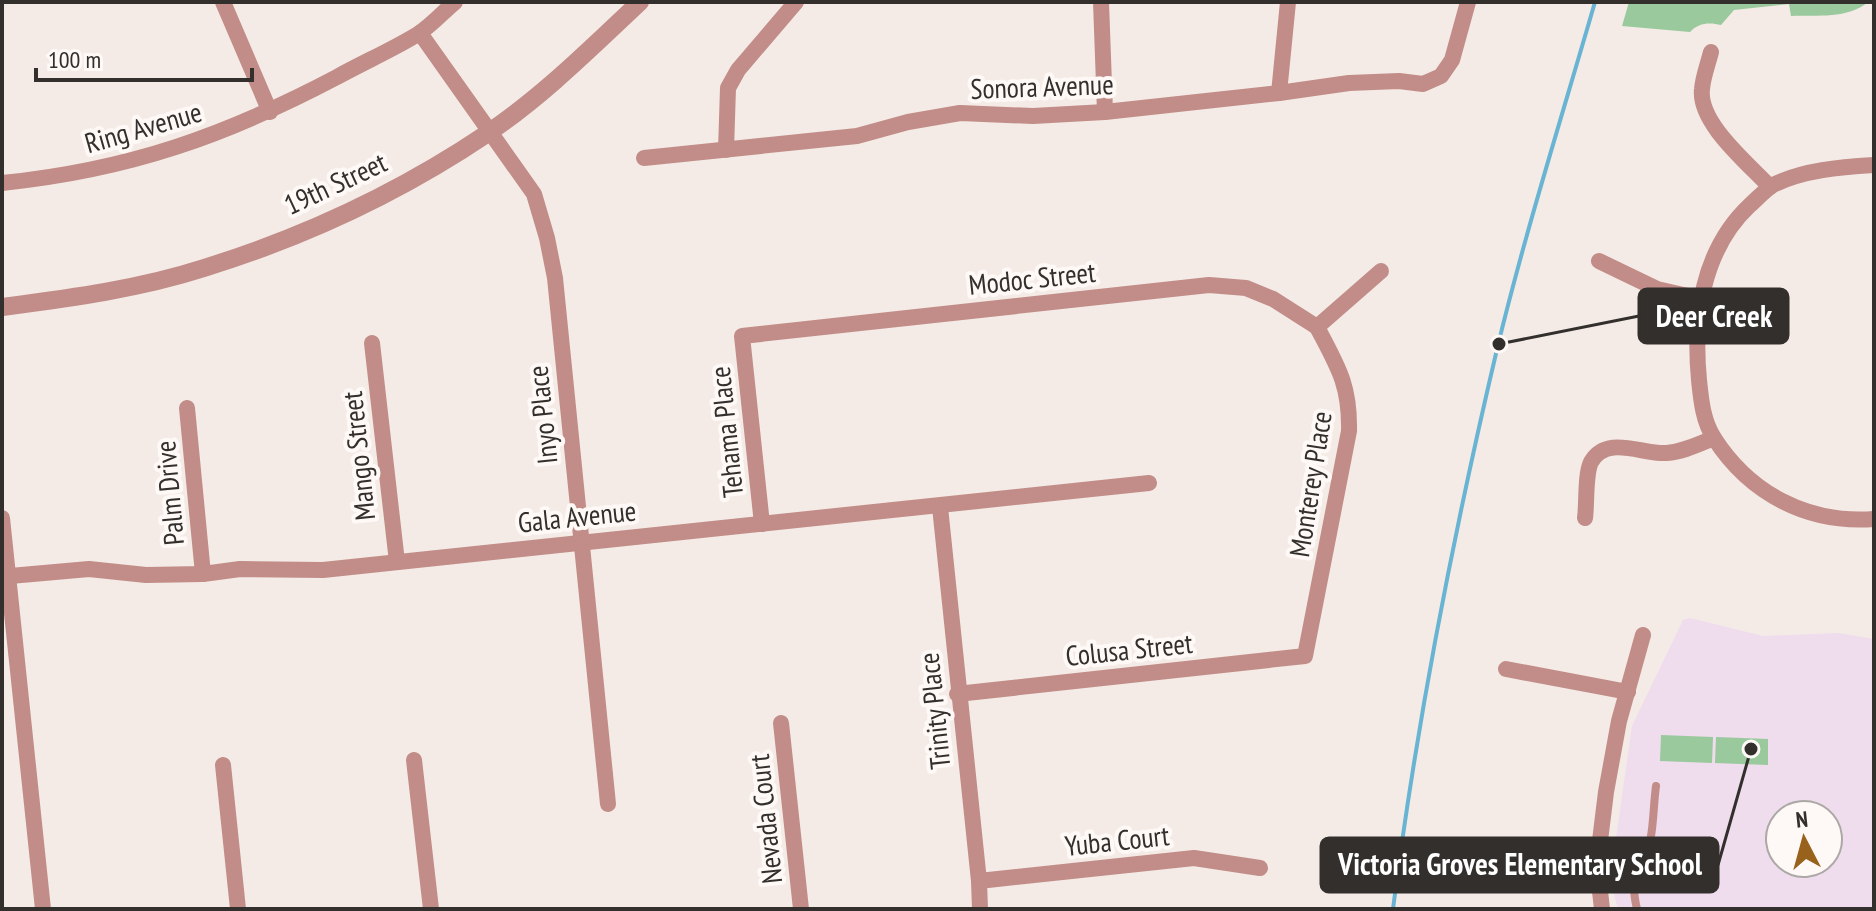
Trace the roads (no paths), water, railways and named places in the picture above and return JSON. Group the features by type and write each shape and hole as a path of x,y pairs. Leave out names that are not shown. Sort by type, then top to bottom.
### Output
{"street":[{"path":"223,2 270,112"},
{"name":"Ring Avenue","path":"2,183 51,178 123,163 195,142 270,112 420,33 455,2"},
{"name":"19th Street","path":"2,307 86,296 204,268 298,233 381,197 489,132 575,63 640,2"},
{"path":"726,150 728,88 738,70 796,2"},
{"path":"1101,2 1105,112"},
{"path":"1279,93 1288,2"},
{"name":"Sonora Avenue","path":"644,158 857,136 908,122 960,113 1033,116 1105,112 1349,83 1399,81 1423,84 1441,76 1452,60 1468,2"},
{"path":"420,33 489,132"},
{"path":"1711,52 1701,90 1703,107 1720,133 1770,187"},
{"name":"Inyo Place","path":"489,132 534,194 555,278 608,804"},
{"path":"1874,165 1820,171 1770,187 1744,211 1724,236 1712,260 1701,299 1697,338 1705,418 1714,438 1745,476 1777,499 1822,517 1874,519"},
{"path":"1599,261 1657,289 1701,299"},
{"path":"1317,327 1381,271"},
{"name":"Modoc Street","path":"742,336 1209,285 1246,288 1273,299 1317,327"},
{"name":"Monterey Place","path":"1305,656 1349,431 1349,402 1343,377 1317,327"},
{"name":"Tehama Place","path":"742,336 762,524"},
{"name":"Mango Street","path":"372,343 397,562"},
{"name":"Palm Drive","path":"187,408 203,574"},
{"path":"1585,518 1589,471 1599,454 1609,448 1622,447 1667,453 1714,438"},
{"name":"Gala Avenue","path":"10,576 89,569 146,575 203,574 240,569 323,570 1149,483"},
{"name":"Trinity Place","path":"940,507 980,909"},
{"path":"2,518 10,576 9,643 43,909"},
{"path":"1602,909 1597,865 1606,792 1643,635"},
{"name":"Colusa Street","path":"957,694 1305,656"},
{"path":"1506,669 1628,692"},
{"name":"Nevada Court","path":"781,723 801,909"},
{"path":"414,760 431,909"},
{"path":"223,765 238,909"},
{"path":"1517,854 1597,865"},
{"name":"Yuba Court","path":"979,881 1194,858 1260,868"}],"lane":[{"path":"1637,909 1633,890 1637,871 1647,855 1656,786"},
{"path":"1597,865 1637,871"}],"waterway":[{"path":"1393,909 1425,696 1482,415 1520,259 1595,2"}],"place":[{"name":"Deer Creek","path":"1499,344"},
{"name":"Victoria Groves Elementary School","path":"1751,749"}]}
